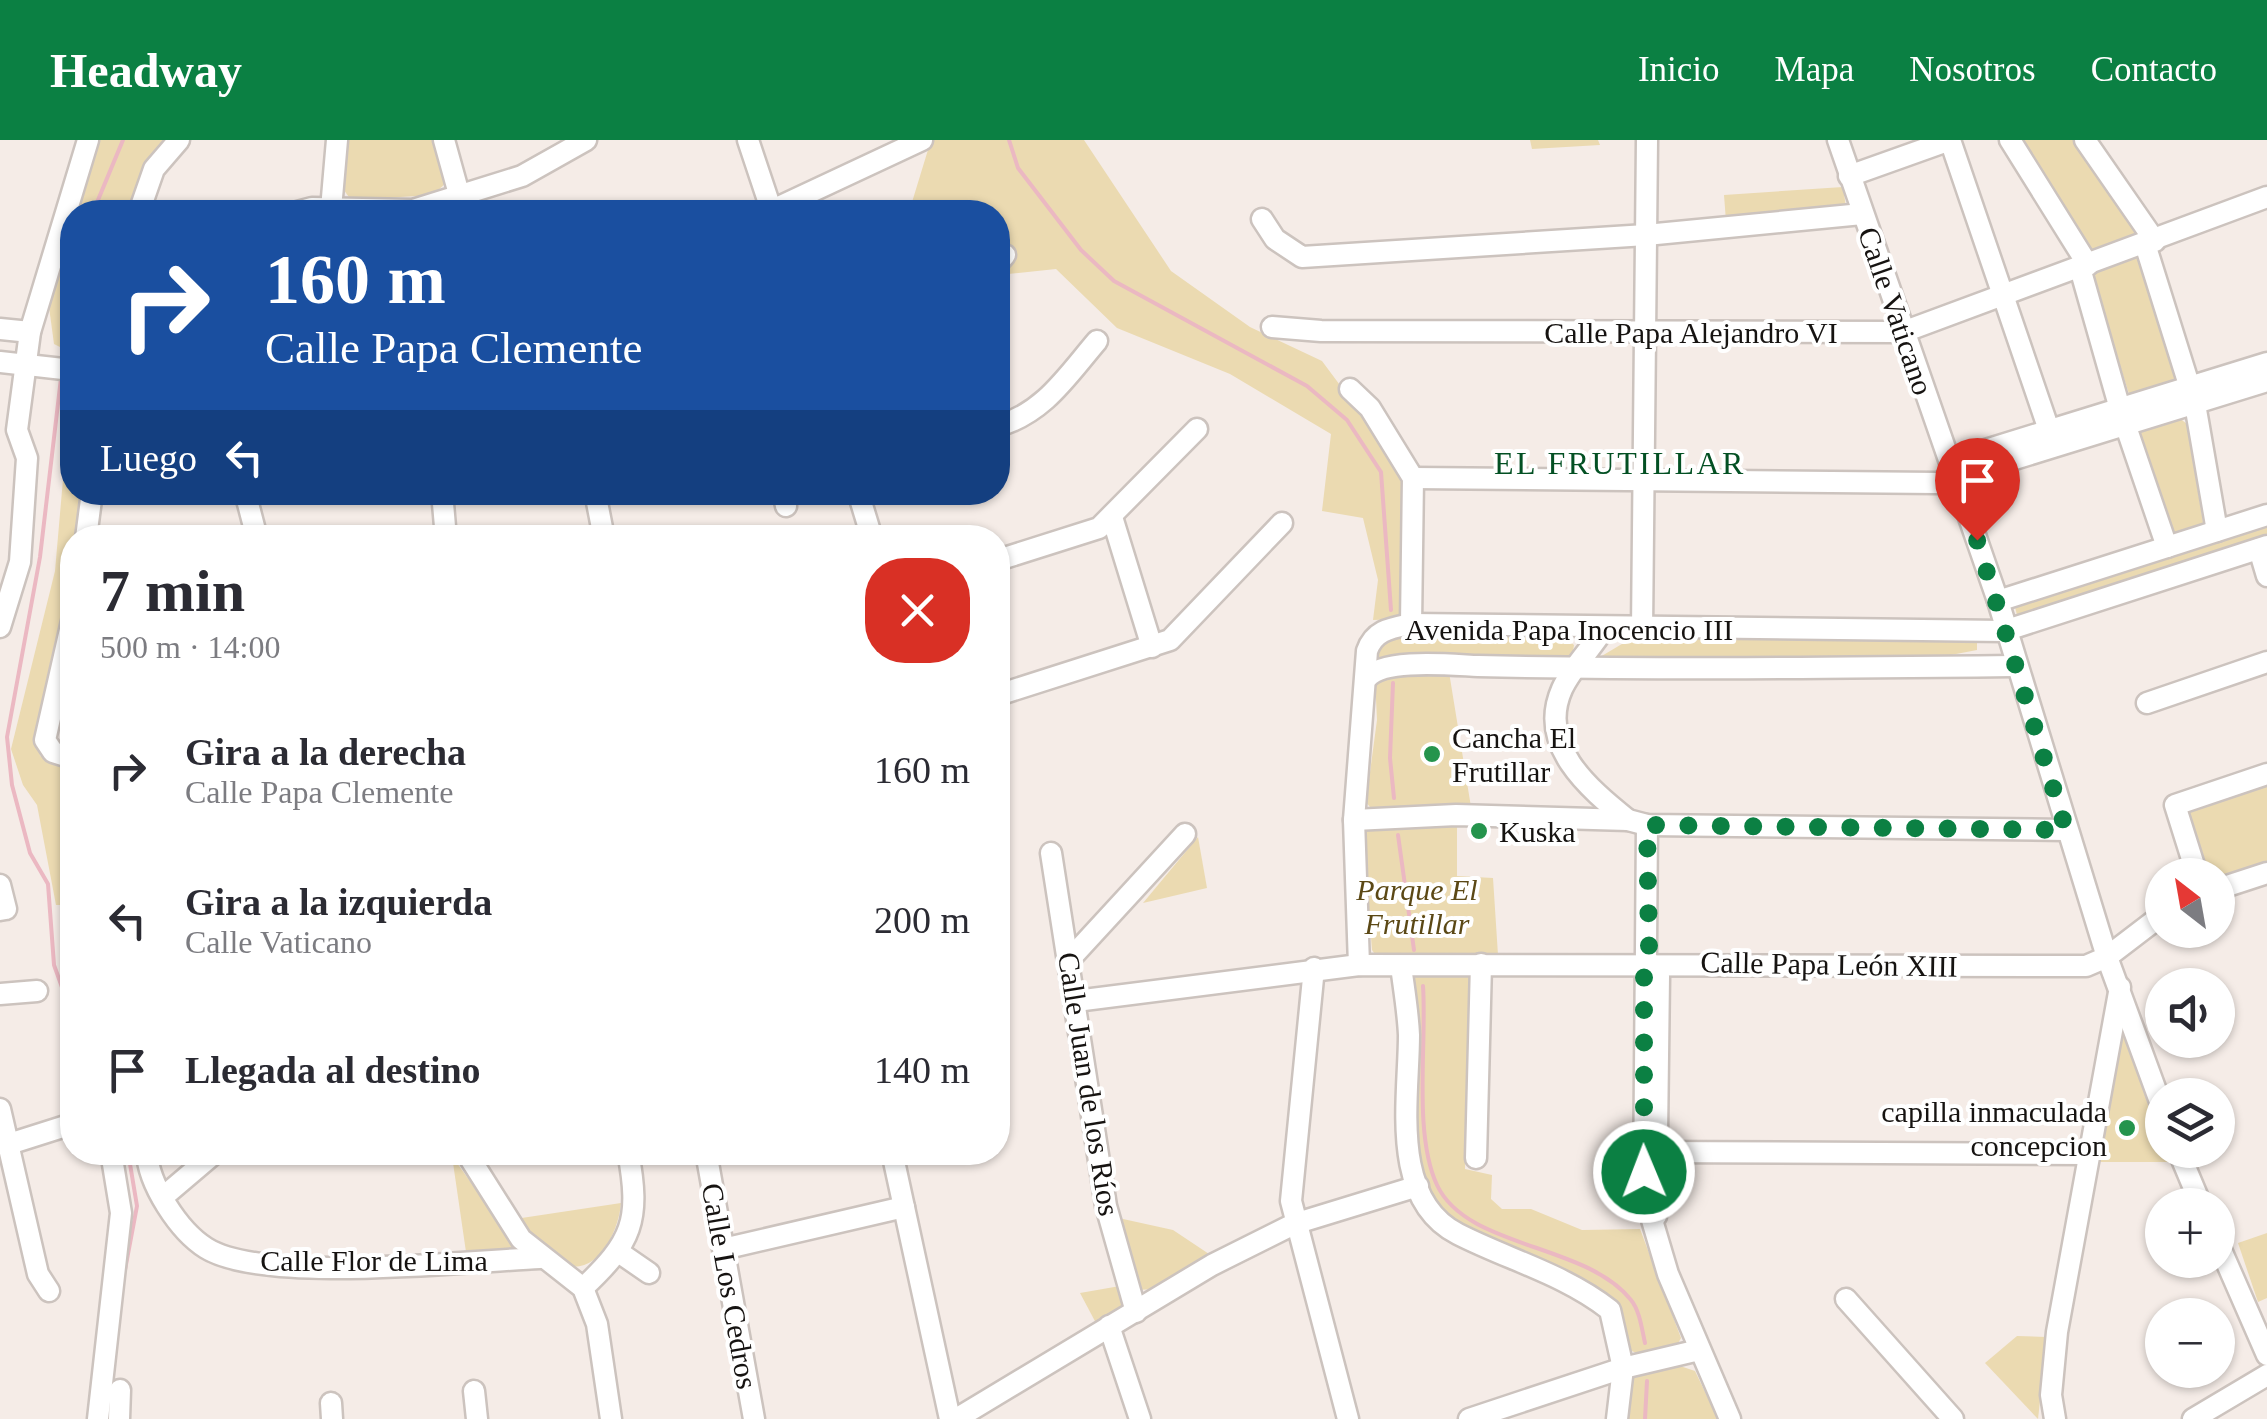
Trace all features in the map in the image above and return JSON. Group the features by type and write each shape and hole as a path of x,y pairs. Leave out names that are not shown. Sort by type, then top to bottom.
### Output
{"street":[{"path":"70,200 88,140"},
{"path":"143,200 154,170 179,140"},
{"path":"332,200 336,140"},
{"path":"444,140 459,194"},
{"path":"748,140 767,200"},
{"path":"796,200 922,140"},
{"path":"1642,630 1646,140"},
{"name":"Calle Vaticano","path":"1838,140 1998,600 2014,666 2066,830 2152,1078"},
{"path":"1849,176 1950,140 2050,430"},
{"path":"2010,140 2084,266 2124,417 2167,547"},
{"path":"2086,140 2150,243 2192,396 2217,531"},
{"path":"443,200 522,176 586,142"},
{"name":"Calle Papa Alejandro VI","path":"1272,327 1903,332 2267,197"},
{"path":"1262,219 1275,239 1302,257 1646,234 1862,214"},
{"path":"0,627 20,562 27,458 8,432 25,371 30,332 60,233"},
{"path":"0,329 30,332"},
{"path":"1010,423 1026,418 1044,404 1097,341"},
{"path":"0,362 25,371 60,369"},
{"path":"2192,396 2267,363"},
{"path":"1953,470 2192,396 2267,381"},
{"path":"1350,389 1370,408 1413,478 1411,624"},
{"path":"1413,478 1937,483 1953,470 2050,430 2124,417"},
{"path":"1010,556 1099,528 1196,429"},
{"path":"1998,600 2267,515"},
{"path":"1112,517 1152,647"},
{"path":"1010,691 1170,640 1282,523"},
{"path":"2263,547 2267,576"},
{"name":"Avenida Papa Inocencio III","path":"1367,678 1367,651 1372,638 1384,630 1411,624 1603,630 2004,632 2263,547"},
{"path":"1603,630 1563,686 1556,729 1562,751 1578,775 1637,822 1649,962 1644,977 1651,1152 1644,1192 1699,1350 1730,1419"},
{"path":"2147,703 2267,662"},
{"name":"Avenida Papa Inocencio III","path":"1367,678 1380,667 2014,666"},
{"path":"60,672 45,740 60,752"},
{"path":"1359,965 1354,820 1367,678"},
{"path":"2191,858 2175,805 2267,774"},
{"path":"1354,820 1456,814 1637,822 2066,830"},
{"path":"1069,960 1185,834"},
{"name":"Calle Juan de los Ríos","path":"1051,853 1106,1206 1136,1312"},
{"path":"2235,883 2267,872"},
{"path":"0,885 6,909 0,910"},
{"name":"Calle Papa León XIII","path":"1076,1001 1359,965 1649,962 2086,966 2107,957 2145,927"},
{"path":"1476,1158 1481,964"},
{"path":"1402,966 1409,1030 1409,1158 1430,1213 1455,1232 1544,1270 1610,1310 1623,1368 1618,1419"},
{"path":"1314,968 1292,1175 1294,1224 1348,1419"},
{"path":"2055,1419 2051,1395 2057,1332 2120,984"},
{"path":"0,994 37,991"},
{"path":"0,1109 38,1274 49,1291"},
{"path":"10,1144 60,1128"},
{"path":"1651,1152 2087,1154"},
{"path":"98,1419 121,1214 113,1165"},
{"name":"Calle Flor de Lima","path":"152,1165 163,1196 197,1241 236,1259 327,1266 540,1258"},
{"path":"163,1196 200,1165"},
{"path":"474,1165 521,1239 582,1288 597,1324 611,1419"},
{"path":"582,1288 620,1253 634,1206 629,1165"},
{"name":"Calle Los Cedros","path":"708,1165 754,1419"},
{"path":"895,1165 953,1419 1109,1326 1294,1224 1418,1186"},
{"path":"723,1249 904,1208"},
{"path":"620,1253 649,1273"},
{"path":"2233,1278 2267,1355"},
{"path":"1846,1299 1953,1419"},
{"path":"1109,1326 1140,1419"},
{"path":"1469,1419 1623,1368 1699,1350"},
{"path":"2193,1419 2267,1375"},
{"path":"119,1419 120,1390"},
{"path":"474,1391 477,1419"}],"green space":[{"path":"100,140 168,140 148,167 135,200 81,200"},
{"path":"345,140 437,140 449,180 433,195 351,200 341,186"},
{"path":"931,140 1084,140 1171,271 1250,327 1322,361 1389,451 1407,483 1406,614 1400,619 1373,620 1378,580 1363,518 1322,511 1331,434 1230,374 1117,328 1056,269 1010,274 1010,200 913,200"},
{"path":"1530,140 1598,140 1600,145 1532,149"},
{"path":"2017,140 2076,140 2141,234 2091,253"},
{"path":"1843,187 1846,207 1726,221 1724,195"},
{"path":"2137,253 2143,259 2175,379 2130,397 2091,274"},
{"path":"60,269 60,347 54,344 49,307"},
{"path":"2178,417 2187,424 2203,522 2202,527 2171,538 2137,432"},
{"path":"61,505 81,505 78,525 60,525 60,620 40,728 40,756 60,761 60,905 56,905 37,805 23,785 11,749 55,571"},
{"path":"2267,524 2267,537 2024,616 2017,615 2015,607 2020,603"},
{"path":"1398,633 1564,637 1574,645 1572,657 1375,659 1375,648"},
{"path":"1968,637 1977,641 1977,650 1935,658 1602,663 1600,657 1632,638"},
{"name":"Parque El Frutillar","path":"1449,672 1471,807 1373,811 1366,802 1377,720 1375,678"},
{"path":"2267,783 2267,863 2235,873 2235,858 2204,858 2188,809"},
{"name":"Parque El Frutillar","path":"1457,820 1457,876 1493,878 1498,955 1377,957 1372,950 1363,835 1371,828"},
{"path":"1198,837 1207,888 1143,903"},
{"path":"1408,970 1470,970 1465,1169 1492,1175 1491,1199 1502,1209 1531,1209 1582,1230 1640,1229 1681,1338 1676,1347 1640,1355 1630,1350 1622,1319 1609,1297 1574,1274 1461,1229 1439,1212 1418,1166"},
{"path":"2123,1022 2145,1094 2145,1162 2094,1162"},
{"path":"453,1165 458,1165 519,1250 466,1252"},
{"path":"621,1203 616,1227 603,1250 584,1265 572,1267 552,1259 515,1219"},
{"path":"1114,1217 1173,1230 1209,1254 1154,1289 1138,1290"},
{"path":"2267,1233 2267,1298 2258,1302 2238,1243"},
{"path":"1120,1286 1124,1307 1097,1325 1080,1293"},
{"path":"2017,1336 2047,1337 2038,1419 1985,1363"},
{"path":"1677,1365 1695,1371 1718,1419 1625,1419 1630,1379 1655,1372 1656,1366"}],"waterway":[{"path":"98,200 123,140"},
{"path":"1009,140 1018,168 1081,250 1114,281 1307,386 1347,420 1381,472 1391,610"},
{"path":"60,387 40,557 7,737 12,785 30,853 48,884 54,965 60,982"},
{"path":"1393,683 1390,758 1394,798"},
{"path":"1398,835 1414,950"},
{"path":"1423,986 1423,1114 1425,1140 1437,1185 1452,1206 1474,1222 1611,1281 1634,1304 1645,1343"},
{"path":"125,1270 137,1206 130,1165"},
{"path":"1645,1419 1647,1381"}],"place":[{"name":"Cancha El Frutillar","path":"1432,754"},
{"name":"Kuska","path":"1479,831"},
{"name":"capilla inmaculada concepcion","path":"2127,1128"}],"district":[{"name":"EL FRUTILLAR","path":"1620,463"}],"route":[{"path":"1644,1172 1644,977 1649,962 1647,825 2066,830 1977,540"}]}
